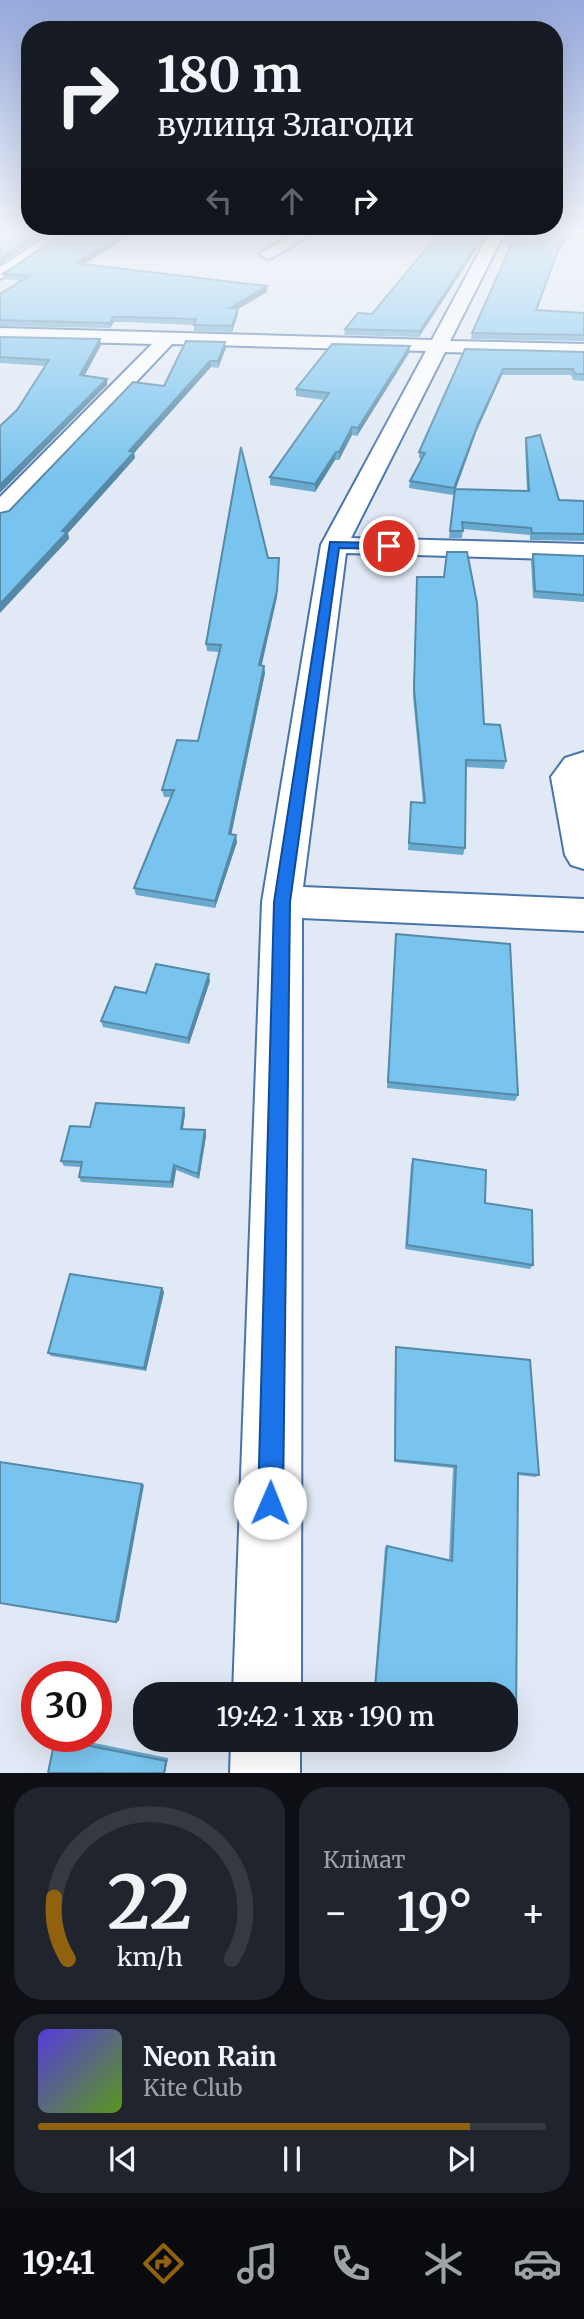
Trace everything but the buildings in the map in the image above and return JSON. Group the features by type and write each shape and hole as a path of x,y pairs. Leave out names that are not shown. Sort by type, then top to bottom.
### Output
{"street":[{"path":"267,1682 282,902 334,545 454,313"},
{"path":"0,334 584,349"},
{"path":"0,511 167,339"},
{"path":"334,545 584,552"},
{"path":"584,764 577,766 568,777 584,855"},
{"path":"282,902 584,915"},
{"path":"265,1773 266,1752"}],"route":[{"path":"270,1503 282,902 334,545 389,546"}]}
